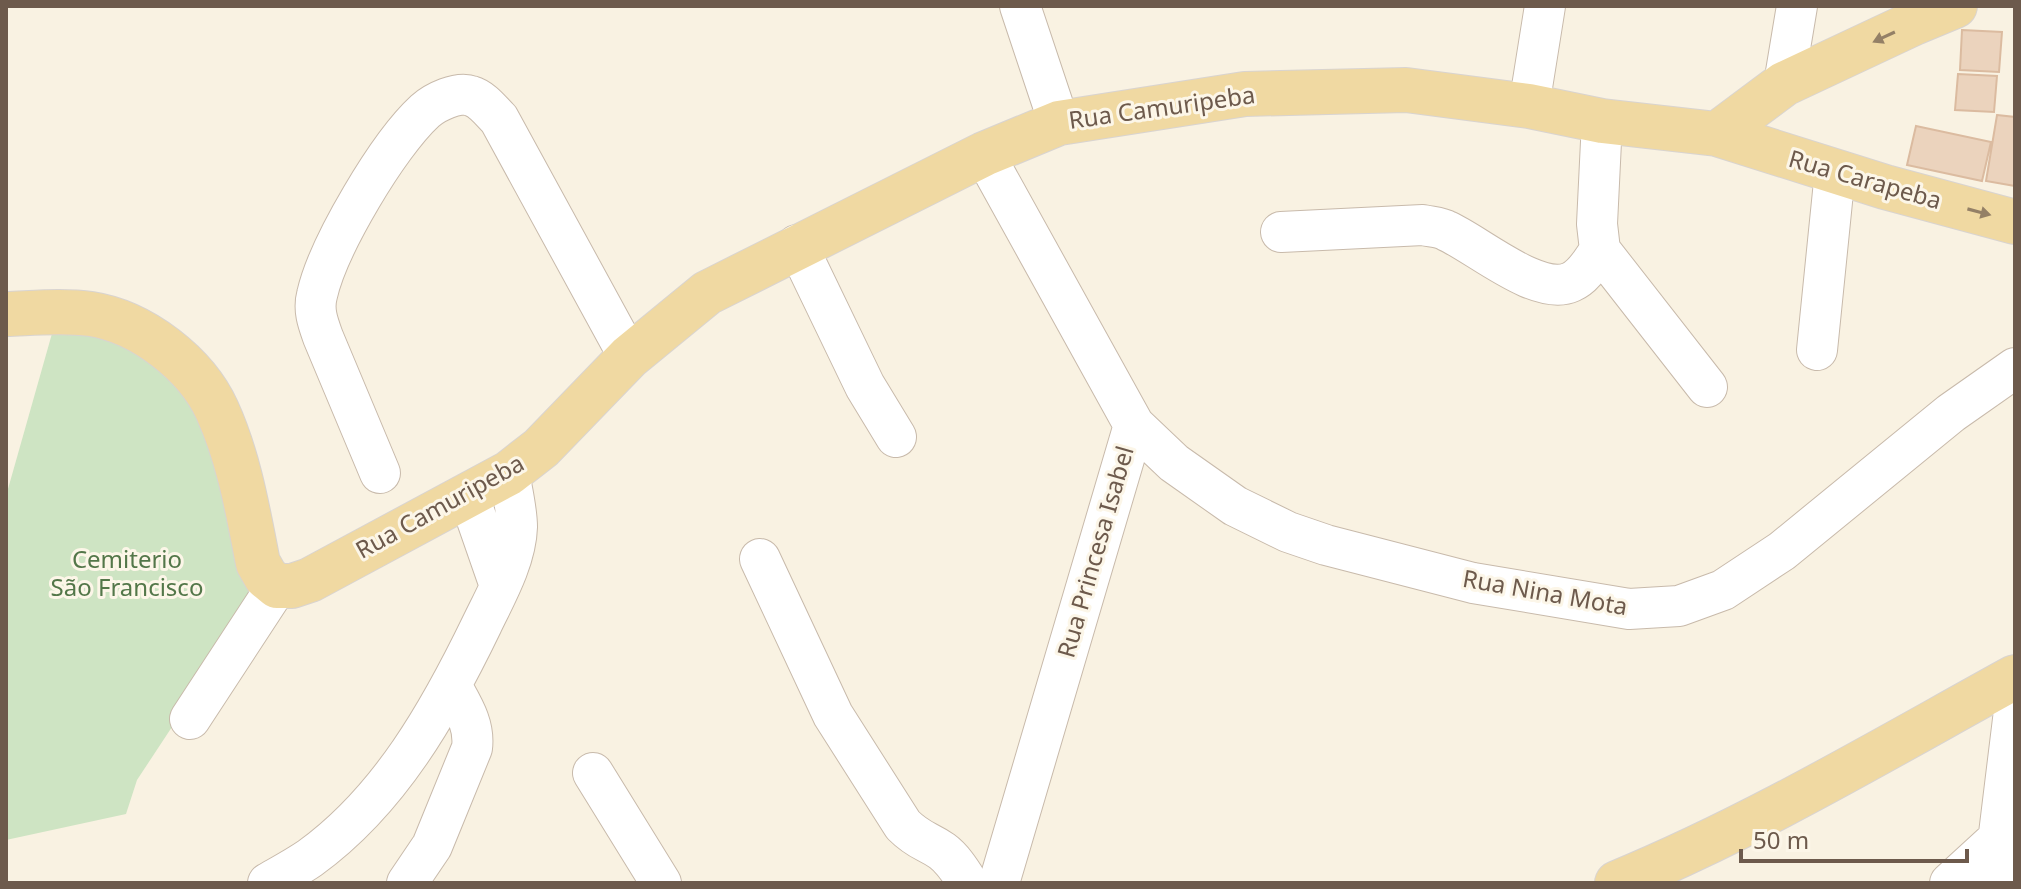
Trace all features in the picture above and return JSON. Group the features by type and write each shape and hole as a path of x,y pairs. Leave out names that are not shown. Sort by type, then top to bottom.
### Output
{"main road":[{"path":"1717,134 1784,84 1955,6"},
{"name":"Rua Camuripeba","path":"277,586 292,586 310,580 509,473 541,448 620,341 797,245 984,154 1059,123 1245,94 1406,90 1529,106 1602,121 1717,134"},
{"name":"Rua Carapeba","path":"1717,134 1835,172 2015,222"},
{"path":"6,314 91,314 132,325 166,346 194,376 216,408 235,458 258,563 266,577 277,586"},
{"path":"1617,883 1671,861 1783,804 2015,677"}],"street":[{"path":"1020,6 1059,123"},
{"path":"1529,106 1545,6"},
{"path":"1784,84 1797,6"},
{"path":"380,473 319,328 316,296 339,240 382,164 427,109 451,97 470,95 499,119 620,341"},
{"path":"1602,121 1597,224 1600,250 1707,387"},
{"name":"Rua Princesa Isabel","path":"984,154 1134,425 999,883"},
{"path":"1817,350 1835,172"},
{"path":"1281,232 1423,225 1444,229 1527,277 1553,285 1570,283 1582,275 1600,250"},
{"path":"797,245 865,386 896,437"},
{"name":"Rua Nina Mota","path":"1134,425 1174,463 1235,506 1288,532 1326,545 1473,583 1629,609 1679,606 1723,590 1782,551 1951,413 2015,368"},
{"path":"268,883 310,858 350,824 402,764 452,687 500,586 512,553 517,527 509,473"},
{"path":"468,494 500,586"},
{"path":"760,559 833,715 903,825 917,839 943,852 960,869 968,883"},
{"path":"190,719 277,586"},
{"path":"407,883 432,846 472,748 474,735 452,687"},
{"path":"1993,883 2015,703"},
{"path":"593,773 661,883"},
{"path":"1950,883 1998,839"}],"green space":[{"name":"Cemiterio São Francisco","path":"53,330 142,345 187,382 235,486 255,601 137,780 126,814 6,840 6,496"}],"building":[{"path":"1962,30 2002,32 1999,72 1960,70"},
{"path":"1958,74 1997,76 1994,112 1955,110"},
{"path":"1997,115 2015,117 2015,186 1986,181"},
{"path":"1916,126 1991,142 1982,181 1907,165"}]}
